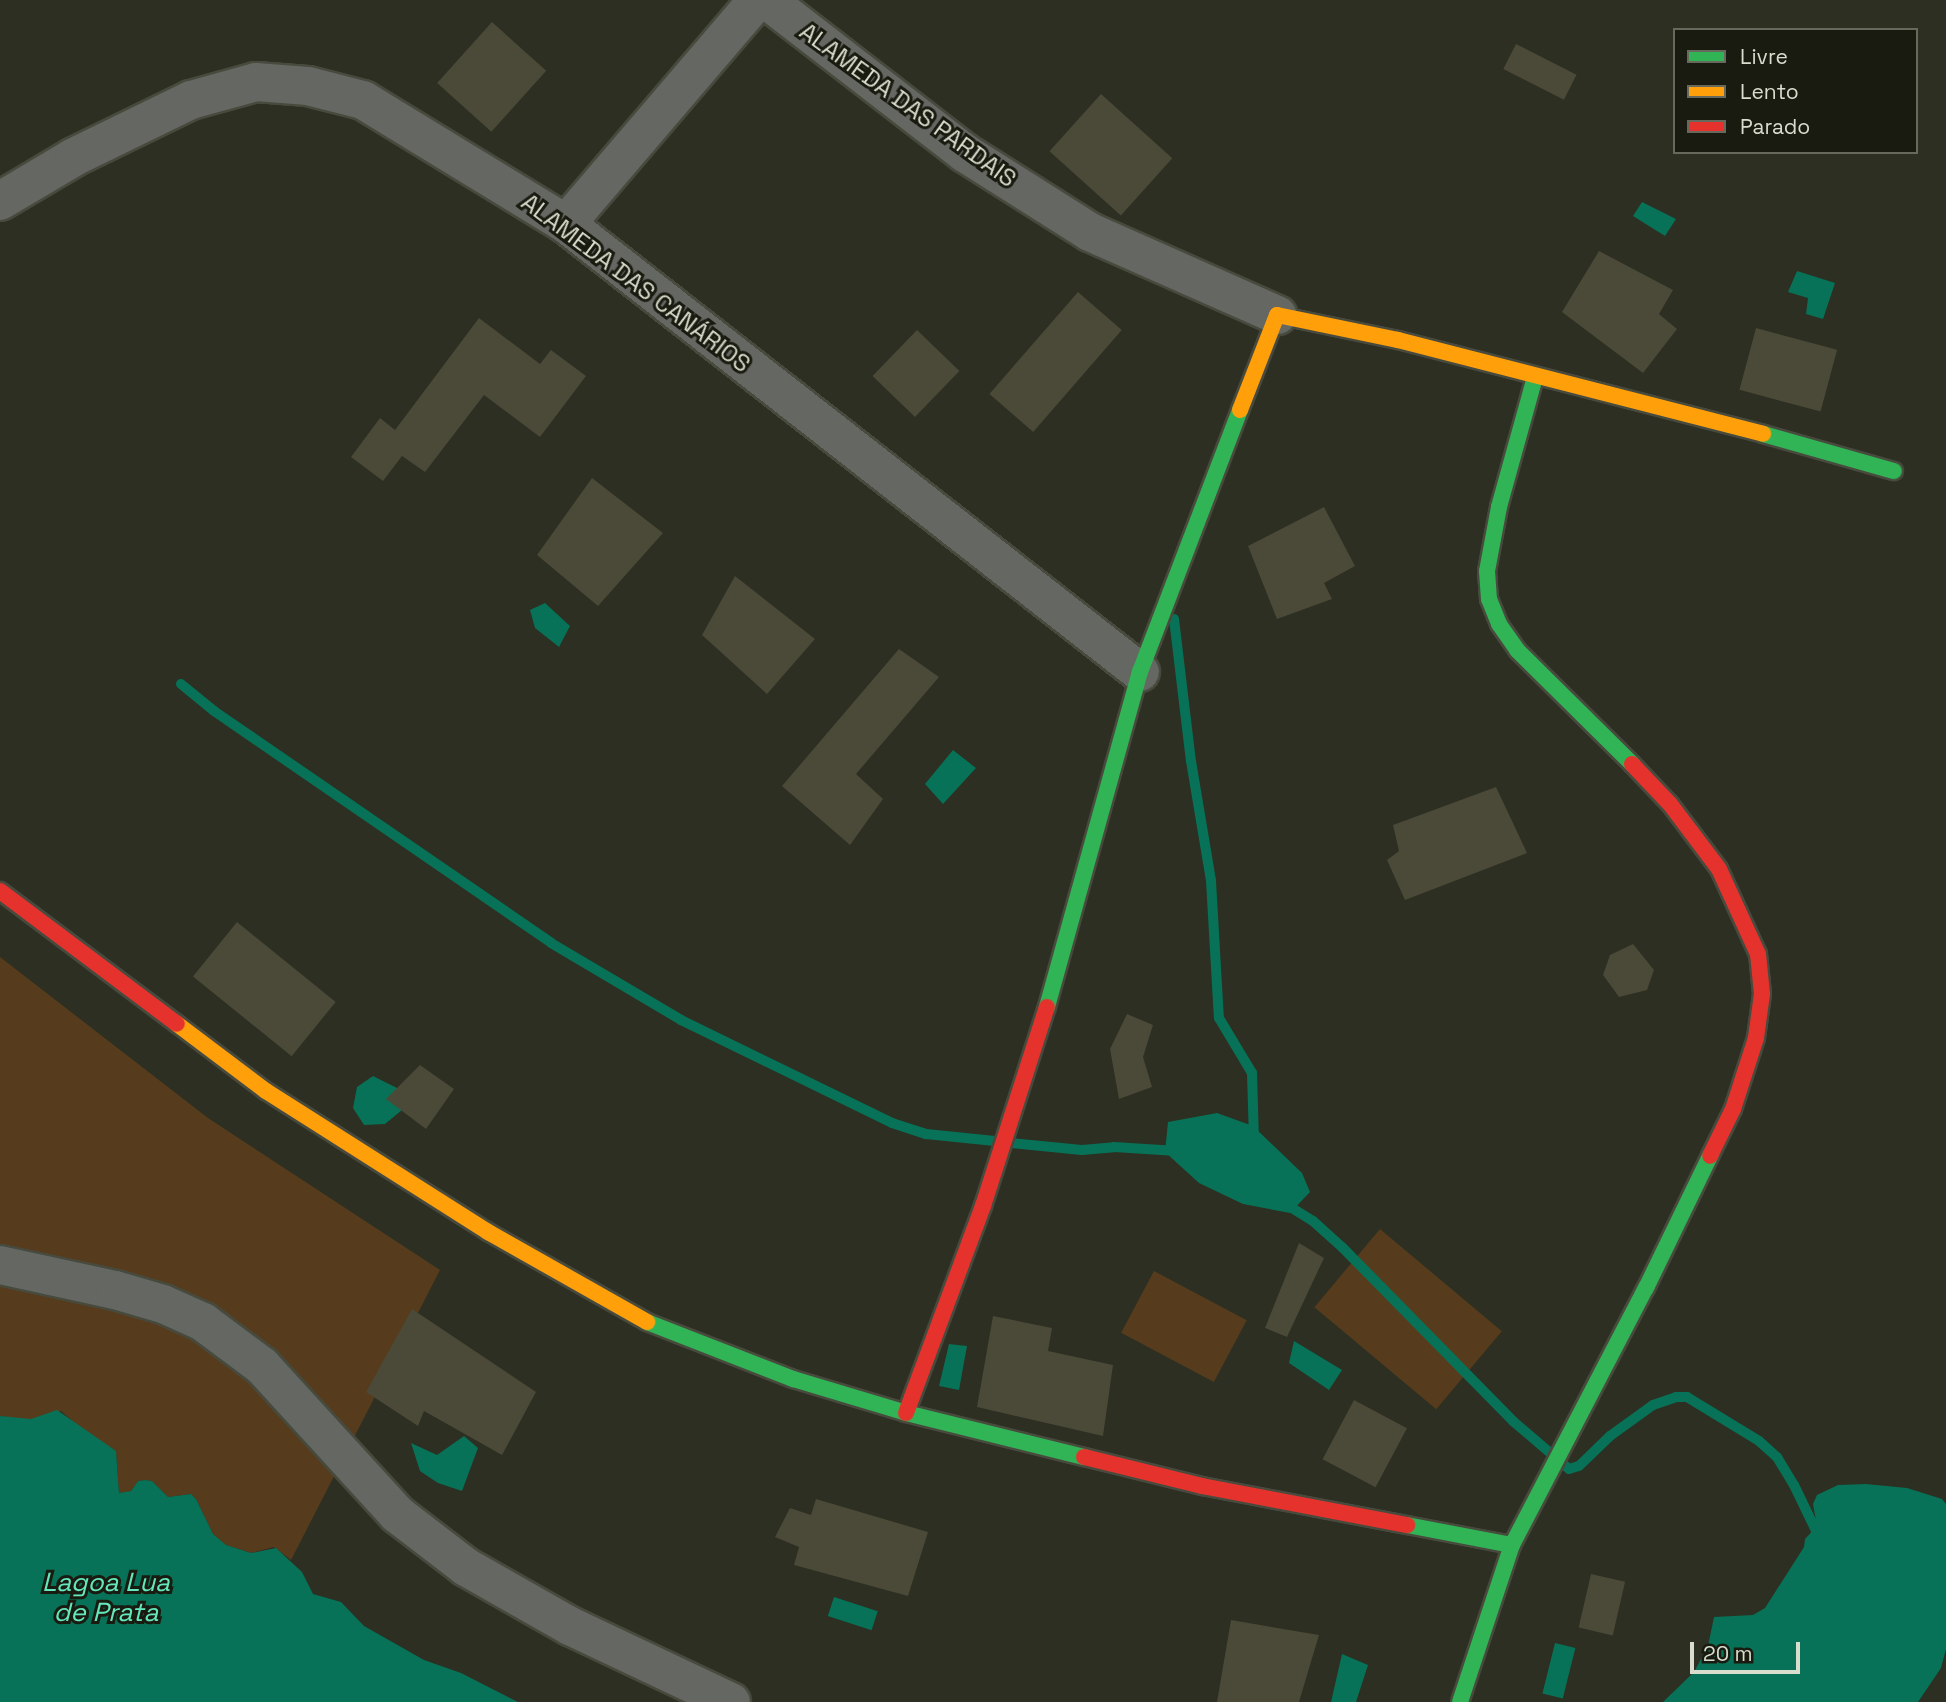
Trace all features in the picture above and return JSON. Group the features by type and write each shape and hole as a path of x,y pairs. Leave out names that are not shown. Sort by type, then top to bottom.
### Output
{"street":[{"path":"566,224 757,0"},
{"name":"ALAMEDA DAS PARDAIS","path":"767,0 965,153 1090,232 1277,315"},
{"name":"ALAMEDA DAS CANÁRIOS","path":"0,201 74,157 191,100 256,82 308,86 363,100 566,224 1140,672"},
{"path":"906,1413 983,1206 1047,1009 1140,672 1277,315 1398,340 1535,377 1710,419 1894,471"},
{"path":"1460,1702 1512,1545 1646,1288 1733,1109 1756,1038 1762,994 1758,954 1719,869 1670,804 1612,742 1517,650 1499,624 1489,599 1488,571 1499,506 1535,377"},
{"path":"0,891 266,1091 488,1232 655,1327 793,1379 906,1413 1202,1486 1512,1545"},
{"path":"0,1265 115,1290 163,1304 203,1322 262,1366 397,1514 466,1567 570,1626 731,1702"}],"shaded area":[{"path":"0,957 208,1118 440,1270 291,1560 274,1547 251,1553 226,1545 213,1534 191,1494 168,1497 152,1481 145,1480 138,1481 131,1491 119,1493 116,1451 85,1432 61,1411 31,1420 0,1416"},
{"path":"1380,1229 1502,1331 1436,1409 1314,1307"},
{"path":"1154,1271 1247,1320 1214,1382 1121,1333"}],"water":[{"path":"1642,202 1676,219 1665,236 1633,216"},
{"path":"1797,271 1835,283 1823,319 1806,314 1808,298 1788,292"},
{"path":"545,603 570,626 559,647 535,628 530,610"},
{"path":"953,750 976,768 943,804 925,784"},
{"path":"373,1076 397,1088 402,1110 385,1124 364,1125 353,1108 357,1087"},
{"path":"1217,1113 1253,1126 1302,1173 1310,1192 1290,1213 1243,1204 1199,1183 1165,1152 1168,1122"},
{"path":"1294,1341 1342,1370 1329,1390 1289,1363"},
{"path":"949,1344 967,1346 959,1390 939,1386"},
{"name":"Lagoa Lua de Prata","path":"57,1410 116,1451 119,1493 131,1491 138,1481 145,1480 152,1481 168,1497 191,1494 213,1534 226,1545 251,1553 276,1548 302,1572 313,1594 341,1602 364,1626 424,1660 461,1673 518,1702 0,1702 0,1416 31,1419"},
{"path":"464,1436 478,1448 462,1491 438,1483 420,1471 411,1443 437,1455"},
{"path":"1866,1484 1907,1488 1942,1499 1946,1504 1946,1649 1941,1668 1918,1702 1663,1702 1694,1672 1708,1646 1714,1617 1753,1615 1765,1608 1804,1547 1805,1539 1817,1526 1813,1504 1817,1495 1838,1485"},
{"path":"834,1597 878,1611 872,1630 828,1616"},
{"path":"1555,1643 1575,1648 1563,1699 1542,1693"},
{"path":"1342,1654 1368,1665 1356,1702 1331,1702"}],"building":[{"path":"492,22 546,71 491,132 437,83"},
{"path":"1516,44 1577,75 1564,100 1503,69"},
{"path":"1101,94 1172,158 1121,215 1049,151"},
{"path":"1599,251 1673,290 1659,314 1677,329 1643,373 1562,312"},
{"path":"1078,292 1122,330 1033,432 989,394"},
{"path":"479,318 540,364 551,350 586,376 540,437 484,395 425,472 402,456 383,481 351,457 380,418 395,430"},
{"path":"1756,328 1837,350 1821,412 1739,390"},
{"path":"917,330 959,371 915,417 873,376"},
{"path":"592,478 663,533 598,606 537,555"},
{"path":"1324,507 1355,566 1324,583 1332,599 1277,619 1248,546"},
{"path":"735,576 815,639 767,694 702,635"},
{"path":"899,649 939,677 856,774 883,799 850,845 782,786"},
{"path":"1496,787 1527,853 1405,900 1387,860 1399,851 1393,825"},
{"path":"237,922 336,1002 292,1056 193,976"},
{"path":"1633,944 1654,970 1647,990 1619,997 1603,975 1610,955"},
{"path":"1127,1014 1153,1025 1143,1057 1152,1087 1119,1099 1110,1049"},
{"path":"420,1065 454,1089 426,1129 386,1099"},
{"path":"1299,1243 1324,1258 1287,1337 1265,1328"},
{"path":"412,1309 536,1392 502,1455 424,1411 418,1426 366,1392"},
{"path":"993,1316 1052,1328 1048,1351 1113,1365 1103,1436 977,1407"},
{"path":"1354,1400 1407,1428 1376,1487 1323,1459"},
{"path":"816,1499 928,1532 908,1596 794,1565 799,1547 775,1537 790,1508 811,1515"},
{"path":"1591,1574 1625,1582 1613,1635 1579,1628"},
{"path":"1231,1620 1319,1635 1299,1702 1217,1702"}],"waterway":[{"path":"1174,619 1191,761 1211,881 1219,1018 1252,1073 1254,1140"},
{"path":"181,684 214,711 551,943 681,1020 892,1123 926,1134 995,1141"},
{"path":"1011,1143 1082,1150 1114,1147 1177,1151"},
{"path":"1284,1203 1313,1221 1342,1247 1514,1422 1569,1469 1579,1466 1610,1436 1653,1405 1676,1397 1687,1397 1759,1441 1777,1457 1820,1539"}],"traffic: fast":[{"path":"1535,377 1499,507 1487,571 1489,599 1499,624 1517,650 1632,764"},
{"path":"1047,1007 1140,672 1240,410"},
{"path":"1763,434 1894,471"},
{"path":"1460,1702 1512,1545 1646,1288 1710,1156"},
{"path":"647,1322 793,1379 906,1413 1084,1457"},
{"path":"1407,1525 1512,1545"}],"traffic: slow":[{"path":"1240,410 1277,315 1398,340 1763,434"},
{"path":"177,1024 266,1091 488,1232 647,1322"}],"traffic: jam":[{"path":"1632,764 1670,804 1719,869 1758,954 1762,994 1756,1038 1733,1109 1710,1156"},
{"path":"0,891 177,1024"},
{"path":"906,1413 983,1206 1047,1007"},
{"path":"1084,1457 1202,1486 1407,1525"}]}
